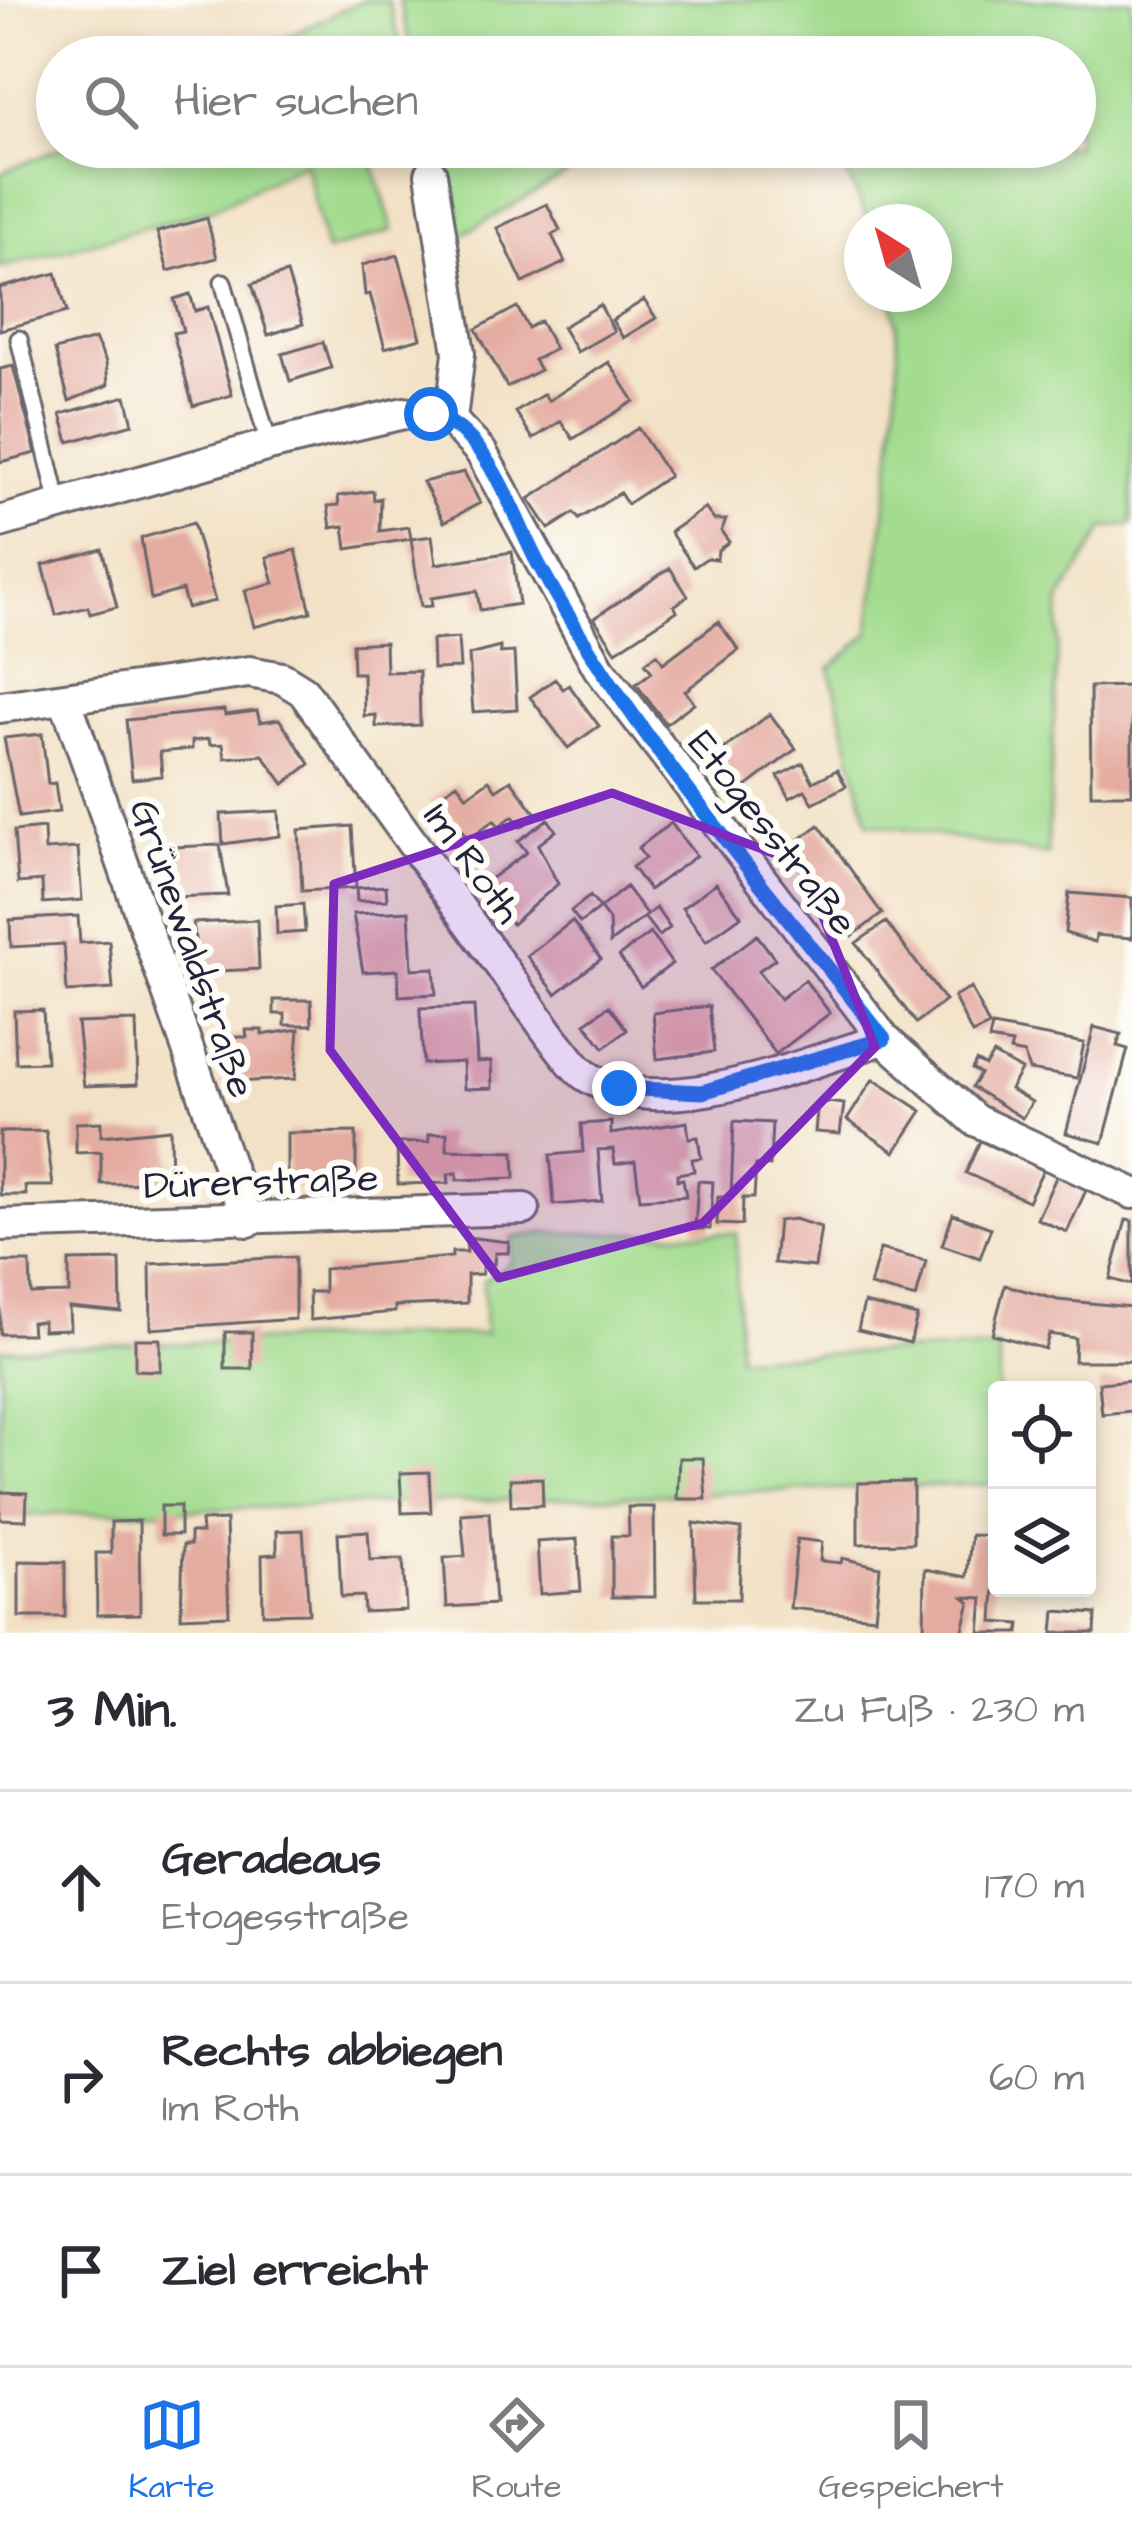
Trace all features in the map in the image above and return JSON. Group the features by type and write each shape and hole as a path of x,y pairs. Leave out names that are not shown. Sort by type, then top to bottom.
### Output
{"street":[{"path":"0,522 269,445 404,413 452,420 459,353 431,175"},
{"name":"Etogesstraße","path":"452,420 481,452 599,668 884,1039 975,1120 1132,1193"},
{"name":"Im Roth","path":"0,707 249,672 282,678 303,691 554,1040 585,1076 619,1088 702,1092 884,1039"},
{"name":"Grünewaldstraße","path":"66,701 248,1221"},
{"name":"Dürerstraße","path":"0,1225 524,1209"}],"lane":[{"path":"223,282 269,445"},
{"path":"19,339 59,506"}],"highlighted area":[{"path":"612,793 802,864 875,1047 703,1223 499,1278 330,1050 334,884"}],"green space":[{"path":"363,0 388,0 398,36 289,36"},
{"path":"399,0 1132,0 1132,524 1104,528 1060,601 1047,855 868,823 830,668 869,634 896,411 894,312 952,312 952,204 861,204 844,168 1096,168 1096,36 408,36"},
{"path":"36,158 36,168 295,168 210,210 0,268 0,173"},
{"path":"306,168 374,168 393,230 326,252"},
{"path":"440,168 577,168 455,239"},
{"path":"544,1233 736,1233 738,1357 999,1348 999,1381 988,1381 988,1484 0,1516 0,1349 485,1334 483,1281 511,1263 512,1238"}],"building":[{"path":"547,204 560,230 552,235 565,262 523,283 497,228"},
{"path":"207,218 217,258 168,271 157,232"},
{"path":"398,255 421,338 385,348 370,294 365,295 362,265"},
{"path":"56,273 67,312 0,330 0,288"},
{"path":"287,273 303,324 268,335 252,284"},
{"path":"190,294 195,311 208,307 232,395 193,406 173,333 183,331 174,299"},
{"path":"644,300 656,318 623,338 612,320"},
{"path":"600,305 614,331 577,352 562,327"},
{"path":"517,307 528,328 540,321 555,349 534,360 540,370 507,387 476,329"},
{"path":"95,339 106,362 108,385 69,401 55,350"},
{"path":"323,342 331,368 290,381 282,354"},
{"path":"609,362 634,401 573,439 561,421 533,439 516,412 544,394 548,401"},
{"path":"13,366 36,453 0,462 0,369"},
{"path":"126,396 133,424 69,442 61,414"},
{"path":"638,428 669,476 627,504 620,493 579,519 574,513 549,529 529,499"},
{"path":"464,472 480,503 444,522 423,482"},
{"path":"373,491 374,500 381,498 380,531 409,527 411,539 347,549 344,526 331,528 328,506 339,505 338,496"},
{"path":"705,508 714,520 726,520 721,531 729,542 718,550 717,559 707,558 694,567 670,532"},
{"path":"193,523 215,601 187,608 182,590 151,599 141,538"},
{"path":"432,536 436,564 512,552 519,604 480,610 477,591 431,598 432,606 421,607 411,539"},
{"path":"102,549 117,607 90,614 88,607 56,615 43,565"},
{"path":"296,550 311,612 254,627 245,590 274,583 267,557"},
{"path":"670,568 688,596 674,606 677,611 616,651 594,618"},
{"path":"718,622 739,650 685,691 694,703 666,724 636,684 652,672 645,663 657,654 663,663"},
{"path":"458,638 460,668 433,669 432,640"},
{"path":"385,642 386,672 419,671 420,725 376,727 376,715 364,716 363,673 353,673 352,644"},
{"path":"500,647 500,653 514,652 517,709 473,712 469,655"},
{"path":"555,679 563,689 569,685 599,726 568,748 530,697"},
{"path":"1132,686 1132,794 1091,794 1090,687"},
{"path":"224,710 225,715 257,711 260,722 279,719 310,764 284,784 263,755 225,758 223,744 210,745 209,739 192,741 192,749 160,752 162,776 132,779 126,720"},
{"path":"770,714 796,749 746,787 735,773 727,778 715,763 723,757 720,752"},
{"path":"42,734 48,784 55,783 59,812 19,817 4,738"},
{"path":"803,763 813,782 837,770 846,786 813,803 805,790 790,798 778,776"},
{"path":"489,780 496,790 511,780 537,815 521,827 513,816 499,826 494,820 468,839 447,810 441,815 431,801 457,783 467,796"},
{"path":"279,811 280,836 223,844 221,814"},
{"path":"548,819 556,831 538,845 558,884 512,924 483,884 527,852 518,841"},
{"path":"671,823 696,856 649,890 632,867 645,858 638,848"},
{"path":"819,825 882,914 852,936 789,847"},
{"path":"352,826 356,888 302,891 299,830"},
{"path":"44,828 45,850 78,848 82,900 43,903 42,881 18,883 14,831"},
{"path":"220,845 228,895 171,897 174,847"},
{"path":"716,883 741,916 706,941 682,908"},
{"path":"386,886 387,900 357,901 356,888"},
{"path":"626,887 647,915 610,943 609,920 600,908"},
{"path":"1069,893 1132,898 1132,938 1096,935 1095,942 1065,933"},
{"path":"590,896 600,908 580,923 571,911"},
{"path":"303,904 305,932 277,934 276,906"},
{"path":"656,908 670,928 659,936 644,917"},
{"path":"409,911 412,969 434,968 436,994 399,996 398,970 363,972 353,914"},
{"path":"78,916 80,943 109,941 113,989 67,992 64,944 11,947 10,920"},
{"path":"257,920 259,969 199,972 193,923"},
{"path":"572,921 601,959 556,994 527,956"},
{"path":"886,922 945,1001 916,1023 856,943"},
{"path":"650,933 672,964 641,987 619,956"},
{"path":"757,935 775,959 758,971 780,999 805,980 830,1013 776,1054 711,970"},
{"path":"971,988 989,1026 972,1034 954,997"},
{"path":"274,1000 311,1000 312,1025 285,1025 285,1014 274,1014"},
{"path":"474,1006 477,1062 491,1061 492,1088 464,1089 463,1062 423,1064 420,1008"},
{"path":"609,1006 627,1030 604,1048 585,1023"},
{"path":"709,1006 714,1052 657,1059 653,1013"},
{"path":"43,1010 46,1062 16,1063 14,1011"},
{"path":"136,1021 138,1084 84,1086 77,1023"},
{"path":"992,1026 1084,1043 1077,1078 1029,1070 1024,1054 1010,1051 1012,1044 989,1040"},
{"path":"1094,1027 1121,1034 1117,1046 1128,1049 1103,1143 1066,1133"},
{"path":"299,1029 295,1079 233,1082 231,1037 247,1037 246,1030 262,1030 262,1035"},
{"path":"993,1054 1021,1070 1010,1089 1032,1102 1022,1118 972,1087 980,1074 972,1069 976,1061 985,1066"},
{"path":"873,1079 922,1111 895,1152 847,1120"},
{"path":"818,1101 844,1104 840,1134 815,1132"},
{"path":"734,1121 772,1123 770,1166 756,1165 754,1198 743,1198 742,1225 717,1224 718,1197 731,1197"},
{"path":"101,1122 101,1136 170,1129 171,1183 101,1184 101,1152 76,1153 76,1123"},
{"path":"611,1122 611,1134 687,1122 689,1138 698,1137 701,1158 692,1159 694,1171 677,1174 677,1180 683,1179 686,1196 640,1199 635,1161 615,1164 613,1149 598,1150 602,1201 554,1205 550,1155 583,1152 581,1124"},
{"path":"46,1131 53,1186 25,1186 26,1195 0,1195 0,1132"},
{"path":"356,1132 356,1185 287,1185 287,1133"},
{"path":"447,1133 447,1150 514,1152 515,1178 457,1180 457,1173 448,1174 449,1183 398,1184 397,1143 429,1142 429,1134"},
{"path":"980,1141 1043,1170 1028,1201 966,1173"},
{"path":"1057,1175 1087,1188 1067,1232 1037,1219"},
{"path":"698,1181 713,1182 710,1229 695,1229"},
{"path":"953,1214 991,1228 980,1258 942,1245"},
{"path":"794,1219 821,1227 815,1267 774,1263 778,1221"},
{"path":"1126,1220 1132,1221 1132,1285 1110,1279"},
{"path":"466,1237 509,1242 508,1253 495,1253 494,1264 482,1264 482,1274 467,1275 467,1303 395,1306 395,1312 310,1320 309,1292 324,1292 324,1269 452,1257 452,1252 467,1252"},
{"path":"880,1249 926,1261 916,1298 870,1286"},
{"path":"295,1257 295,1319 151,1329 150,1264"},
{"path":"120,1260 121,1312 69,1307 70,1329 43,1330 43,1321 31,1322 32,1334 0,1334 0,1262 30,1262 31,1294 69,1293 69,1261"},
{"path":"1005,1285 1058,1300 1132,1307 1131,1361 1074,1361 1075,1338 1049,1334 1045,1349 992,1334"},
{"path":"864,1303 917,1316 910,1343 858,1330"},
{"path":"225,1332 252,1332 252,1369 225,1369"},
{"path":"135,1339 160,1339 160,1371 135,1370"},
{"path":"1132,1380 1132,1411 1102,1414 1099,1383"},
{"path":"679,1458 703,1458 706,1499 677,1499"},
{"path":"429,1472 431,1512 402,1513 400,1473"},
{"path":"542,1478 543,1505 511,1506 510,1479"},
{"path":"913,1482 913,1543 858,1544 858,1483"},
{"path":"0,1492 27,1493 26,1520 0,1519"},
{"path":"161,1506 180,1506 180,1535 161,1535"},
{"path":"628,1507 654,1507 655,1597 612,1597 612,1536 629,1536"},
{"path":"489,1512 495,1604 447,1607 444,1558 465,1556 461,1514"},
{"path":"226,1520 229,1615 181,1617 183,1545 190,1545 190,1533 202,1533 201,1521"},
{"path":"139,1521 140,1614 97,1615 96,1553 111,1553 111,1522"},
{"path":"694,1523 741,1529 739,1599 696,1599"},
{"path":"303,1530 309,1613 263,1614 262,1555 277,1554 277,1531"},
{"path":"368,1531 370,1560 403,1559 406,1610 364,1612 363,1596 341,1597 338,1533"},
{"path":"971,1535 988,1536 993,1622 1020,1624 1019,1633 980,1633 983,1598 964,1597 970,1602 962,1633 924,1633 925,1569 967,1577"},
{"path":"577,1539 581,1591 540,1594 537,1542"},
{"path":"797,1539 822,1542 820,1561 841,1563 842,1558 880,1567 875,1617 790,1608"},
{"path":"19,1561 65,1562 65,1617 19,1617"},
{"path":"1055,1611 1096,1614 1095,1633 1053,1633"}],"route":[{"path":"431,414 452,420 481,452 599,668 884,1039 702,1092 619,1088"}]}
